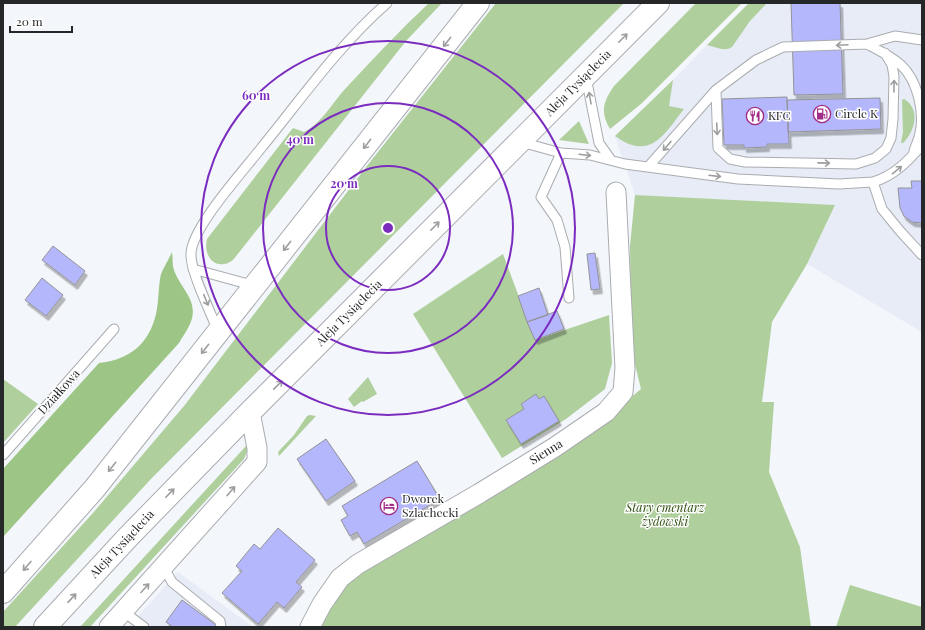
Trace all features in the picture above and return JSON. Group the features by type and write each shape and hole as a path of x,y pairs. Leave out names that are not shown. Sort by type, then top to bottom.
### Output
{"main road":[{"path":"3,592 95,488 478,3"},
{"name":"Aleja Tysiąclecia","path":"45,627 128,537 250,412 658,3"}],"street":[{"name":"Sienna","path":"310,627 322,604 340,578 358,564 480,493 555,447 606,412 623,392 625,368 616,192"},
{"path":"109,627 164,568 257,462 257,448 250,412"}],"lane":[{"path":"219,332 193,269 190,254 199,230 217,204 343,47 387,3"},
{"path":"648,167 716,90 756,60 783,47 867,44 895,36 922,40"},
{"path":"867,44 885,53 901,65 914,82 921,111 920,133 911,158"},
{"path":"716,90 718,148 730,159 745,162 856,164 875,158 886,149 891,138 894,76 892,65 885,53"},
{"path":"586,75 599,143 611,160"},
{"path":"520,142 561,153 590,155 648,167 738,179 839,184 873,182 894,173 911,158 922,145"},
{"path":"561,153 541,197 557,220 565,247 569,298"},
{"path":"873,182 882,209 922,255"},
{"path":"193,269 255,286"},
{"name":"Działkowa","path":"3,455 114,329"},
{"path":"164,568 172,582 220,621 221,627"},
{"path":"124,612 144,627"}],"shaded area":[{"path":"767,3 922,3 922,332 807,264 835,205 635,195 615,136 707,45 723,49"},
{"path":"178,572 253,627 128,627"}],"green space":[{"path":"429,3 442,3 406,41 233,260 224,264 219,264 211,260 206,248 207,239 293,128 304,132 316,123 366,66"},
{"path":"496,3 624,3 150,480 15,627 3,627 3,612 93,513 184,406 370,162"},
{"path":"696,3 742,3 641,104 610,129 605,117 604,107 607,97 614,86"},
{"path":"749,3 767,3 750,21 732,47 723,49 707,45"},
{"path":"673,80 669,106 684,109 662,136 647,146 638,146 627,143 615,136"},
{"path":"904,99 913,108 914,120 911,132 903,143 901,143 903,132 902,100"},
{"path":"579,121 589,144 559,140"},
{"name":"Stary cmentarz żydowski","path":"635,195 835,205 807,264 772,322 762,402 774,402 769,472 800,547 811,627 319,627 348,583 376,559 605,419 641,389 631,348 630,246"},
{"path":"172,252 174,270 191,302 193,309 190,324 179,343 3,537 3,469 99,363 120,358 136,349 143,342 153,325 157,309 161,274"},
{"path":"503,254 535,340 609,315 612,363 605,389 566,419 502,458 413,314"},
{"path":"368,377 377,394 363,402 362,401 354,407 348,399"},
{"path":"3,379 38,404 3,443"},
{"path":"307,416 316,416 279,456 278,452 294,435"},
{"path":"246,446 248,449 244,459 90,627 80,627"},
{"path":"850,585 922,607 922,627 836,627"}],"building":[{"path":"791,3 840,3 843,94 794,95"},
{"name":"KFC","path":"787,97 789,144 767,144 767,147 744,148 744,145 724,145 722,99"},
{"path":"880,98 881,129 788,132 787,100"},
{"path":"911,181 922,181 922,223 912,222 904,216 900,208 898,188 912,188"},
{"path":"53,246 85,271 75,285 42,260"},
{"path":"595,253 600,289 591,290 587,254"},
{"path":"42,278 63,295 46,316 25,300"},
{"path":"539,288 548,315 527,322 518,296"},
{"path":"557,311 564,329 535,340 527,322"},
{"path":"536,394 539,399 544,396 559,421 521,444 506,420 524,409 521,404"},
{"path":"326,439 355,481 326,501 297,459"},
{"path":"417,461 440,499 364,544 357,532 350,536 341,520 348,516 342,506"},
{"path":"278,528 315,560 296,582 302,587 284,608 277,602 258,624 222,593 242,571 236,566 254,544 260,549"},
{"path":"182,600 216,625 215,627 173,627 166,622"}],"place":[{"name":"Circle K","path":"822,114"},
{"name":"KFC","path":"755,116"},
{"name":"Dworek Szlachecki","path":"389,506"}]}
